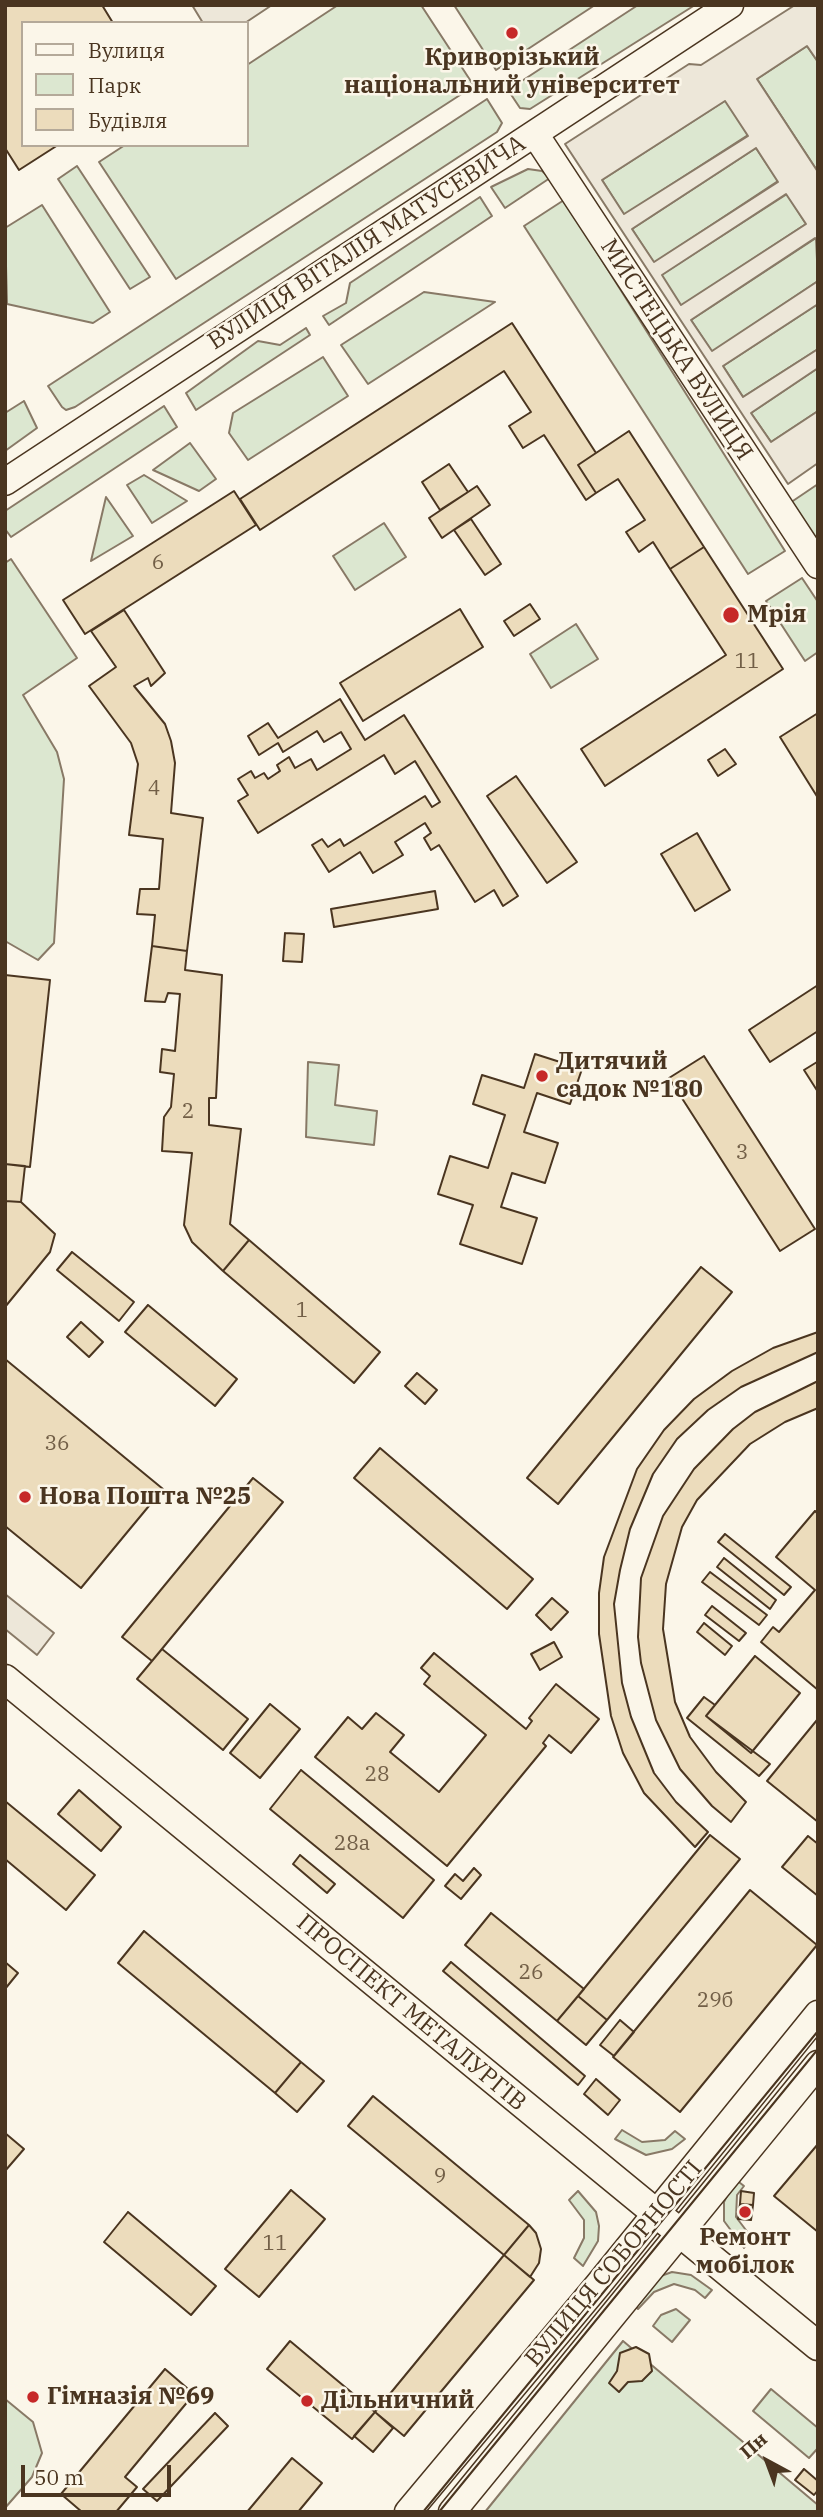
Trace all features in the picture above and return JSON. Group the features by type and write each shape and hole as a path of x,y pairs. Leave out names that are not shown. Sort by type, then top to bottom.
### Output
{"main road":[{"name":"ПРОСПЕКТ МЕТАЛУРГІВ","path":"5,1679 818,2346"}],"street":[{"name":"ВУЛИЦЯ ВІТАЛІЯ МАТУСЕВИЧА","path":"5,482 730,5"},
{"name":"МИСТЕЦЬКА ВУЛИЦЯ","path":"535,134 818,565"},
{"name":"ВУЛИЦЯ СОБОРНОСТІ","path":"408,2512 657,2213 818,2014"},
{"name":"ВУЛИЦЯ СОБОРНОСТІ","path":"452,2512 818,2064"}],"green space":[{"path":"338,5 421,5 474,86 176,279 99,162 122,147 248,147 248,64"},
{"name":"Криворізький національний університет","path":"454,5 595,5 496,70"},
{"path":"638,5 695,5 530,109 520,108 508,90"},
{"path":"807,46 818,62 818,172 757,79"},
{"path":"487,99 502,123 497,132 75,407 66,410 62,407 48,386"},
{"path":"726,100 748,135 624,215 602,180"},
{"path":"756,148 778,181 654,263 632,229"},
{"path":"77,166 150,277 130,289 58,179"},
{"path":"528,169 542,171 550,178 505,208 491,187"},
{"path":"787,194 806,224 681,306 661,275"},
{"path":"480,197 492,216 329,325 323,316 346,303 350,283"},
{"path":"564,200 785,551 748,574 524,226"},
{"path":"42,205 110,312 93,323 7,304 5,228"},
{"path":"816,238 818,281 712,352 691,320"},
{"path":"424,292 495,302 368,384 341,345"},
{"path":"818,304 818,349 743,397 723,366"},
{"path":"306,328 310,335 196,410 186,393 258,341 280,345"},
{"path":"323,357 348,396 248,460 229,433 233,413"},
{"path":"818,368 818,411 771,442 751,413"},
{"path":"24,401 37,428 5,451 5,413"},
{"path":"164,406 177,427 11,537 5,529 5,511"},
{"path":"190,443 216,479 199,491 153,470"},
{"path":"144,475 187,501 152,523 127,485"},
{"path":"818,484 818,565 781,509"},
{"path":"106,497 133,536 91,561"},
{"path":"384,523 406,557 355,590 333,556"},
{"path":"11,559 77,658 23,695 57,752 64,779 54,943 38,960 5,941 5,563"},
{"path":"802,578 818,602 818,652 805,661 766,601"},
{"path":"576,624 598,659 551,688 530,654"},
{"path":"308,1062 339,1065 335,1105 377,1111 374,1145 306,1137"},
{"path":"622,2130 642,2142 665,2140 675,2131 685,2139 672,2149 646,2155 615,2139"},
{"path":"735,2179 744,2186 737,2195 736,2217 752,2238 744,2248 724,2221 724,2202"},
{"path":"578,2191 596,2212 599,2226 598,2241 583,2266 574,2258 584,2238 584,2220 569,2200"},
{"path":"672,2272 691,2275 712,2290 705,2298 695,2290 674,2284 654,2292 638,2309 630,2301 658,2277"},
{"path":"676,2309 690,2320 672,2342 653,2326 661,2315"},
{"path":"623,2341 818,2505 818,2512 485,2512"},
{"path":"771,2389 818,2428 818,2448 809,2458 753,2411"},
{"path":"5,2399 33,2422 42,2453 32,2477 5,2508"}],"shaded area":[{"path":"192,5 272,5 248,21 202,21"},
{"path":"795,5 818,5 818,62 807,46 757,79 818,172 818,241 815,238 691,320 712,351 818,281 818,304 723,366 743,397 818,349 818,368 751,413 771,442 818,411 818,463 788,484 565,144 689,64 701,65","holes":["725,101 748,136 624,214 602,180","756,148 778,182 654,262 632,229","786,194 806,224 681,305 662,275"]},
{"path":"5,1594 54,1633 37,1655 5,1629"}],"building":[{"path":"5,5 102,5 112,21 21,21 21,147 55,147 19,170 5,148"},
{"path":"512,323 596,453 578,465 596,493 586,500 544,435 523,448 509,426 531,412 504,371 260,530 240,499"},
{"path":"629,431 704,547 670,569 653,542 639,552 626,532 645,520 618,479 596,493 578,465"},
{"path":"449,464 468,492 440,510 422,482"},
{"path":"477,486 490,505 442,538 429,518"},
{"path":"234,491 256,525 85,634 63,600"},
{"path":"471,519 501,564 485,575 454,530"},
{"path":"704,547 783,669 605,786 581,749 726,655 670,569"},
{"path":"530,604 540,619 514,636 504,621"},
{"path":"460,609 483,647 363,721 340,683"},
{"path":"124,610 165,673 151,686 148,678 134,686 165,724 171,741 175,763 171,813 203,818 187,951 152,946 155,915 137,914 140,889 159,889 163,839 129,835 138,764 131,743 89,686 116,667 91,631"},
{"path":"340,699 365,740 404,715 518,896 503,906 494,890 475,902 439,845 431,850 424,838 431,833 425,823 395,842 403,855 373,873 360,852 329,872 312,845 322,839 328,847 340,839 344,846 425,796 432,807 440,802 415,761 395,774 384,755 258,833 238,801 248,795 238,779 251,771 255,778 264,773 268,779 280,771 277,765 289,757 295,768 311,759 317,770 351,749 341,732 324,742 317,731 283,752 278,743 259,755 248,736 268,723 278,738"},
{"path":"818,713 818,798 780,737"},
{"path":"725,749 736,764 718,776 708,760"},
{"path":"516,776 577,862 547,883 487,796"},
{"path":"697,833 730,890 695,911 661,854"},
{"path":"435,891 438,909 334,927 331,909"},
{"path":"285,933 304,934 302,962 283,961"},
{"path":"152,946 187,951 185,970 222,975 216,1098 209,1098 209,1125 241,1129 230,1224 249,1240 223,1271 192,1242 184,1225 192,1153 162,1151 164,1117 171,1107 174,1074 160,1072 162,1049 175,1051 180,994 168,993 165,1002 145,1001"},
{"path":"5,975 50,980 30,1167 5,1164"},
{"path":"818,985 818,1031 770,1062 749,1030"},
{"path":"535,1054 582,1069 570,1104 537,1093 524,1132 558,1143 545,1183 512,1173 501,1207 537,1218 522,1264 460,1244 473,1205 438,1194 450,1156 488,1168 505,1115 473,1104 482,1075 524,1088"},
{"path":"704,1056 815,1229 780,1251 669,1078"},
{"path":"818,1063 818,1092 804,1070"},
{"path":"5,1164 25,1166 21,1202 5,1201"},
{"path":"5,1201 21,1202 55,1234 50,1252 5,1307"},
{"path":"249,1240 380,1352 354,1383 223,1271"},
{"path":"72,1252 134,1302 119,1321 57,1270"},
{"path":"701,1267 732,1292 558,1504 527,1478"},
{"path":"148,1305 237,1379 215,1406 125,1332"},
{"path":"81,1322 103,1342 89,1357 67,1337"},
{"path":"818,1332 818,1352 741,1387 708,1410 677,1439 653,1474 630,1529 620,1570 614,1604 622,1683 631,1717 654,1773 676,1802 708,1832 695,1847 644,1793 623,1753 611,1716 599,1634 599,1593 604,1557 637,1469 664,1430 694,1399 732,1371 773,1348"},
{"path":"5,1359 163,1489 81,1588 5,1526"},
{"path":"417,1373 437,1390 425,1404 405,1386"},
{"path":"818,1381 818,1408 785,1422 750,1444 697,1500 682,1527 666,1584 663,1629 675,1702 690,1737 716,1772 746,1802 731,1822 712,1806 680,1769 656,1720 641,1663 638,1637 641,1578 663,1516 694,1469 733,1429 755,1412"},
{"path":"380,1448 533,1579 507,1609 354,1478"},
{"path":"253,1478 283,1502 152,1661 122,1637"},
{"path":"815,1511 818,1514 818,1690 761,1642 773,1627 779,1632 815,1590 776,1557"},
{"path":"725,1534 791,1587 784,1595 718,1542"},
{"path":"724,1558 776,1600 770,1609 717,1567"},
{"path":"710,1572 767,1615 759,1625 702,1582"},
{"path":"552,1598 568,1612 551,1630 536,1615"},
{"path":"712,1606 746,1633 739,1641 705,1615"},
{"path":"704,1623 732,1646 725,1655 697,1632"},
{"path":"554,1642 562,1657 540,1670 531,1654"},
{"path":"162,1649 248,1719 223,1750 137,1679"},
{"path":"434,1653 526,1729 532,1721 529,1718 556,1684 599,1719 571,1753 549,1735 543,1743 546,1746 447,1866 315,1757 348,1717 362,1729 376,1713 404,1735 390,1752 439,1792 486,1735 424,1684 430,1676 421,1668"},
{"path":"755,1656 800,1693 751,1753 706,1716"},
{"path":"704,1697 715,1705 706,1716 770,1764 759,1776 687,1718"},
{"path":"270,1704 300,1729 260,1778 230,1753"},
{"path":"818,1721 818,1822 767,1781"},
{"path":"301,1770 434,1880 403,1918 270,1809"},
{"path":"79,1790 121,1827 101,1851 58,1814"},
{"path":"5,1801 95,1875 66,1910 5,1859"},
{"path":"710,1835 740,1859 607,2020 578,1996"},
{"path":"808,1836 818,1844 818,1896 782,1867"},
{"path":"300,1855 335,1884 327,1893 293,1864"},
{"path":"474,1868 481,1875 461,1899 445,1886 455,1874 463,1881"},
{"path":"750,1890 817,1945 680,2112 613,2057"},
{"path":"491,1913 584,1989 557,2021 465,1945"},
{"path":"144,1931 301,2062 275,2093 118,1963"},
{"path":"5,1962 18,1973 5,1989"},
{"path":"451,1962 585,2076 578,2085 443,1971"},
{"path":"578,1996 607,2020 586,2045 557,2021"},
{"path":"620,2020 634,2032 614,2056 600,2045"},
{"path":"301,2062 324,2081 297,2112 275,2093"},
{"path":"596,2079 620,2100 608,2115 584,2094"},
{"path":"373,2096 529,2225 504,2255 348,2126"},
{"path":"5,2133 24,2149 5,2171"},
{"path":"818,2144 818,2232 774,2196"},
{"path":"291,2190 325,2219 259,2297 225,2269"},
{"path":"741,2191 754,2193 753,2205 740,2204"},
{"name":"Ремонт мобілок","path":"740,2204 753,2205 751,2220 738,2219"},
{"path":"128,2212 216,2286 191,2315 104,2242"},
{"path":"529,2225 536,2233 541,2249 539,2263 530,2277 504,2255"},
{"path":"504,2255 534,2280 404,2436 375,2412"},
{"path":"290,2341 375,2412 352,2439 267,2369"},
{"path":"636,2347 649,2354 652,2371 642,2381 628,2382 619,2392 609,2383 617,2371 620,2353"},
{"path":"165,2369 194,2394 125,2477 137,2487 116,2512 82,2512 61,2494"},
{"path":"375,2412 393,2428 373,2452 354,2436"},
{"path":"215,2413 228,2426 157,2501 143,2489"},
{"path":"292,2458 322,2483 298,2512 247,2512"},
{"path":"804,2469 818,2481 818,2490 814,2495 795,2480"}],"tram line":[{"path":"423,2512 818,2031"},
{"path":"439,2512 818,2049"}],"place":[{"name":"Криворізький національний університет","path":"512,33"},
{"name":"Мрія","path":"731,615"},
{"name":"Дитячий садок №180","path":"542,1076"},
{"name":"Нова Пошта №25","path":"25,1497"},
{"name":"Ремонт мобілок","path":"745,2212"},
{"name":"Гімназія №69","path":"33,2397"},
{"name":"Дільничний","path":"307,2401"}]}
